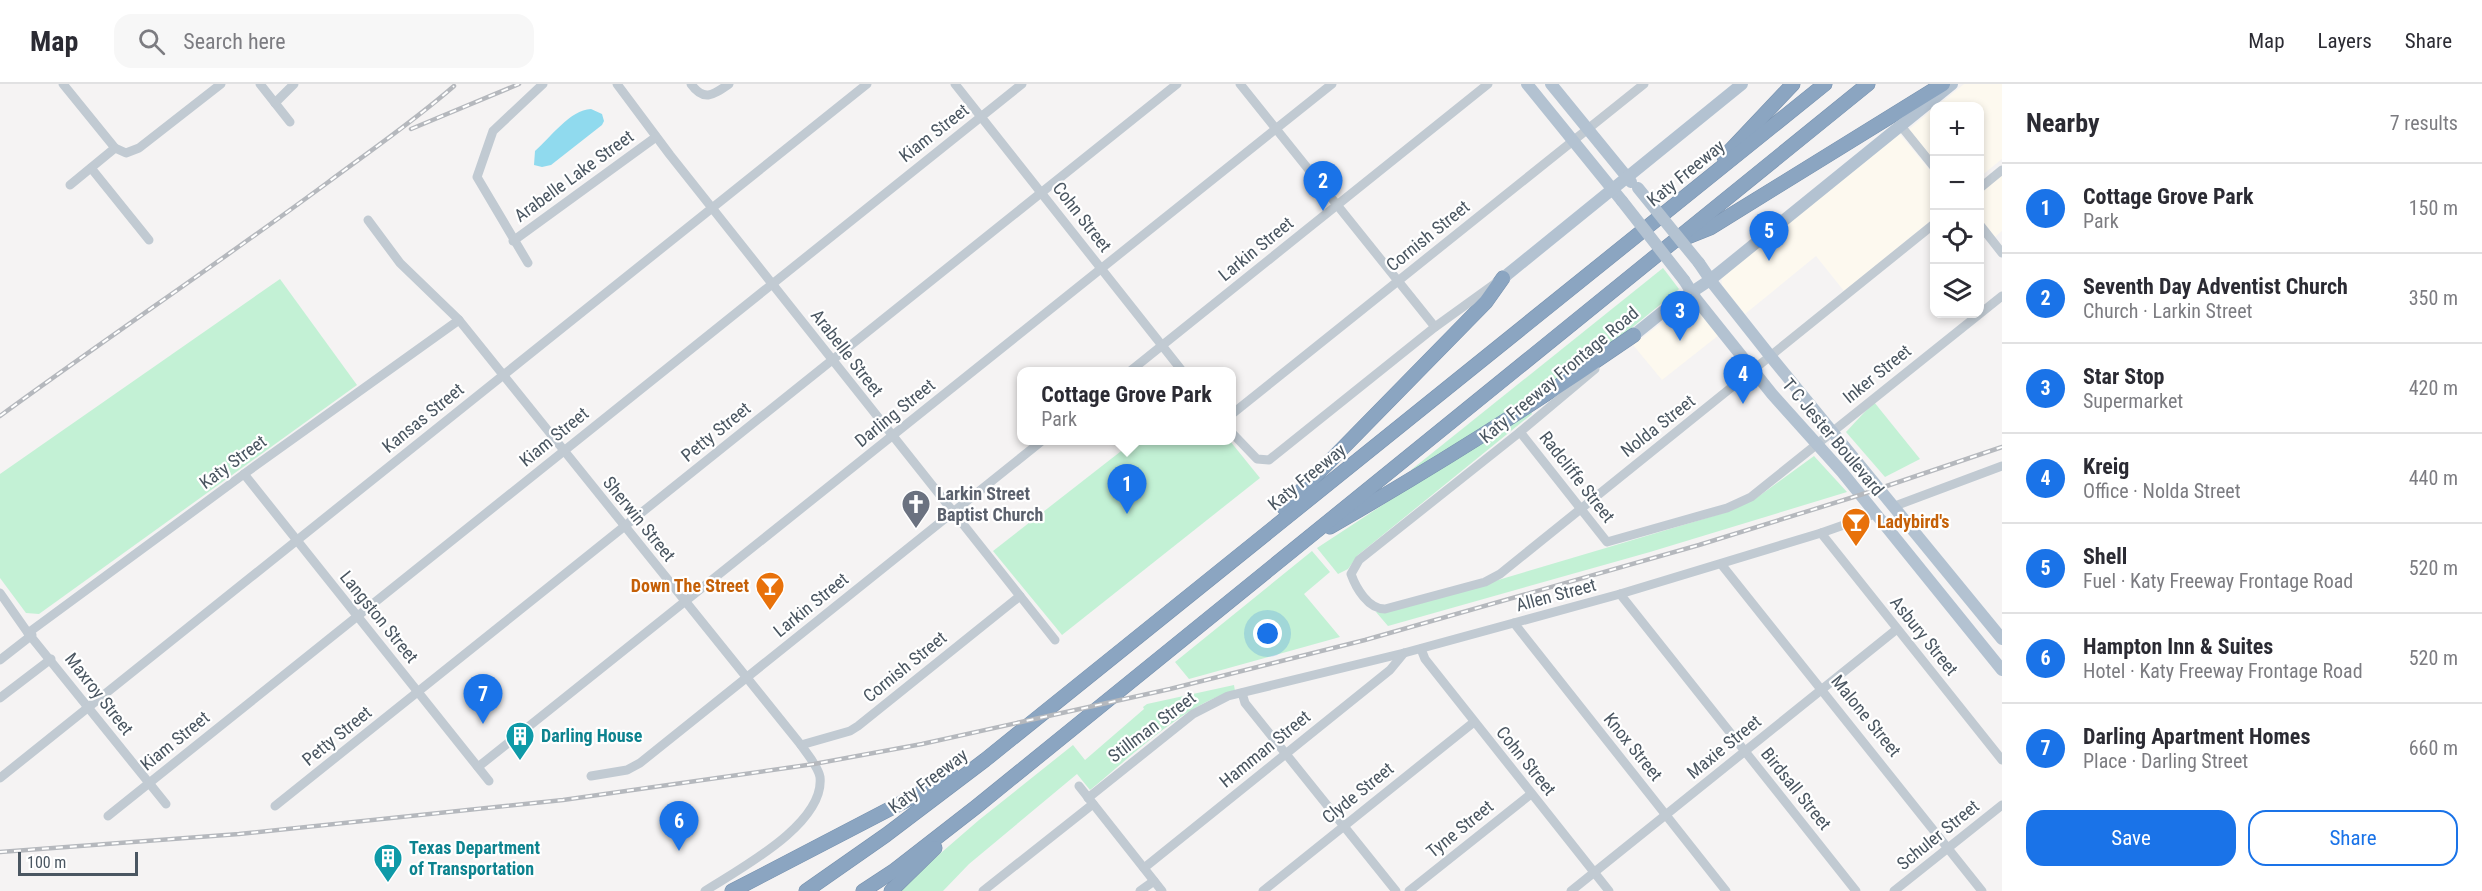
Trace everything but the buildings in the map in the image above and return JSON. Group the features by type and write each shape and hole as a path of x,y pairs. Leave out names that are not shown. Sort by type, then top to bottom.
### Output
{"highway":[{"path":"1689,194 1792,84"},
{"name":"Katy Freeway","path":"806,891 886,835 985,760 1825,84"},
{"path":"863,891 895,870 976,807 1868,84"},
{"path":"1667,245 1710,228 1943,84"},
{"path":"1245,549 1486,302 1503,278"},
{"path":"1294,547 1400,487 1568,381 1634,335"},
{"path":"732,891 985,760"},
{"path":"891,891 976,807"}],"main road":[{"name":"T C Jester Boulevard","path":"1527,84 1622,201 1754,371 1875,514 1934,589 2000,664"},
{"name":"T C Jester Boulevard","path":"1551,84 1626,177 1638,188 1771,357 2002,639"},
{"path":"1503,278 1742,84"},
{"name":"Katy Freeway Frontage Road","path":"1634,335 1665,310 1710,280 1952,84"},
{"path":"1934,589 1951,575"}],"street":[{"path":"63,84 118,150"},
{"path":"70,185 118,150 139,148 209,88 221,84"},
{"path":"260,84 290,122"},
{"path":"275,103 294,84"},
{"path":"528,263 477,177 493,131 543,84"},
{"name":"Arabelle Street","path":"616,84 1055,640"},
{"path":"691,84 696,91 706,95 713,94 729,84"},
{"name":"Kansas Street","path":"0,778 867,84"},
{"name":"Cohn Street","path":"955,84 1179,367"},
{"name":"Kiam Street","path":"108,816 1022,84"},
{"name":"Petty Street","path":"275,806 1177,84"},
{"path":"1240,84 1435,327"},
{"name":"Darling Street","path":"478,767 1332,84"},
{"name":"Larkin Street","path":"1135,367 1488,84"},
{"name":"Cornish Street","path":"1236,411 1644,84"},
{"path":"1901,126 1930,161"},
{"name":"Arabelle Lake Street","path":"513,241 656,137"},
{"path":"91,168 149,240"},
{"path":"1984,185 2002,170"},
{"name":"Sherwin Street","path":"368,220 400,263 459,320 818,769 820,777 818,793 808,812 796,826 771,848 705,891"},
{"name":"Nolda Street","path":"1379,609 1485,582 1514,563 1930,228"},
{"path":"1984,230 2002,253"},
{"path":"1236,438 1251,455 1260,460 1269,460 1435,327 1503,278"},
{"name":"Inker Street","path":"1607,542 1735,504 1761,490 2002,296"},
{"name":"Katy Street","path":"0,660 30,634 244,474 459,320"},
{"name":"Katy Freeway Frontage Road","path":"1379,609 1370,604 1354,585 1351,574 1359,560 1520,432 1634,335"},
{"name":"Radcliffe Street","path":"1520,432 1607,542"},
{"name":"Larkin Street","path":"591,776 627,770 640,763 1038,445"},
{"path":"1895,506 2002,466"},
{"name":"Langston Street","path":"244,474 489,781"},
{"name":"Allen Street","path":"1242,693 1421,649 1620,594 1821,533 1875,514"},
{"name":"Asbury Street","path":"1821,533 2002,760"},
{"name":"Malone Street","path":"1721,564 1982,891"},
{"name":"Maxroy Street","path":"0,593 166,804"},
{"name":"Birdsall Street","path":"1620,594 1856,891"},
{"name":"Cornish Street","path":"801,745 850,731 858,726 1020,596"},
{"name":"Knox Street","path":"1514,623 1726,891"},
{"name":"Maxie Street","path":"1570,891 1897,629"},
{"name":"Cohn Street","path":"1421,649 1425,659 1609,891"},
{"name":"Hamman Street","path":"1144,868 1390,670 1404,653"},
{"path":"0,698 51,659"},
{"path":"1242,693 1245,703 1396,891"},
{"name":"Stillman Street","path":"983,891 1193,714 1209,704 1242,693"},
{"name":"Clyde Street","path":"1263,891 1474,722"},
{"path":"1079,786 1162,891"},
{"name":"Tyne Street","path":"1409,891 1531,794"},
{"name":"Schuler Street","path":"1894,891 2002,805"},
{"path":"1140,891 1154,880"}],"shaded area":[{"path":"1964,84 2002,84 2002,159 1984,174 1984,102 1942,102"},
{"path":"1930,111 1930,156 1908,130"},
{"path":"1899,133 1930,170 1930,221 1844,291 1816,256 1745,314 1722,285 1721,275"},
{"path":"2002,174 2002,231 1995,237 1984,223 1984,190"},
{"path":"1687,303 1694,305 1719,335 1662,380 1633,345"}],"green space":[{"path":"1663,268 1679,289 1677,291 1618,339 1415,475 1411,470"},
{"path":"280,279 357,385 39,614 26,613 0,578 0,474"},
{"path":"1874,402 1920,459 1885,477 1846,432"},
{"path":"1529,409 1532,414 1358,555 1348,569 1338,574 1317,548"},
{"path":"1129,445 1233,445 1260,478 1062,635 993,551"},
{"path":"1814,456 1847,492 1650,552 1388,626 1376,612 1385,612 1488,583 1727,512 1755,499"},
{"path":"1312,551 1330,572 1304,594 1340,637 1189,679 1175,662"},
{"path":"1234,685 1235,691 1197,707 1178,719 1090,790 1077,774 969,864 943,891 897,891 979,820 1073,745 1085,760 1147,704"}],"water":[{"path":"591,109 602,114 604,121 602,125 551,165 542,167 534,165 535,151 554,132 576,114"}],"railway":[{"path":"411,129 519,84"},
{"path":"0,416 287,212 408,124 454,86"},
{"path":"0,852 239,834 563,800 814,764 922,744 1170,689 1365,640 1699,545 1860,495 2002,447"}],"place":[{"name":"Seventh Day Adventist Church","path":"1323,211"},
{"name":"Shell","path":"1769,261"},
{"name":"Star Stop","path":"1680,341"},
{"name":"Kreig","path":"1743,404"},
{"name":"Cottage Grove Park","path":"1127,514"},
{"name":"Larkin Street Baptist Church","path":"916,530"},
{"name":"Ladybird's","path":"1856,548"},
{"name":"Down The Street","path":"770,612"},
{"name":"Darling Apartment Homes","path":"483,724"},
{"name":"Darling House","path":"520,762"},
{"name":"Hampton Inn & Suites","path":"679,851"},
{"name":"Texas Department of Transportation","path":"388,884"}]}
